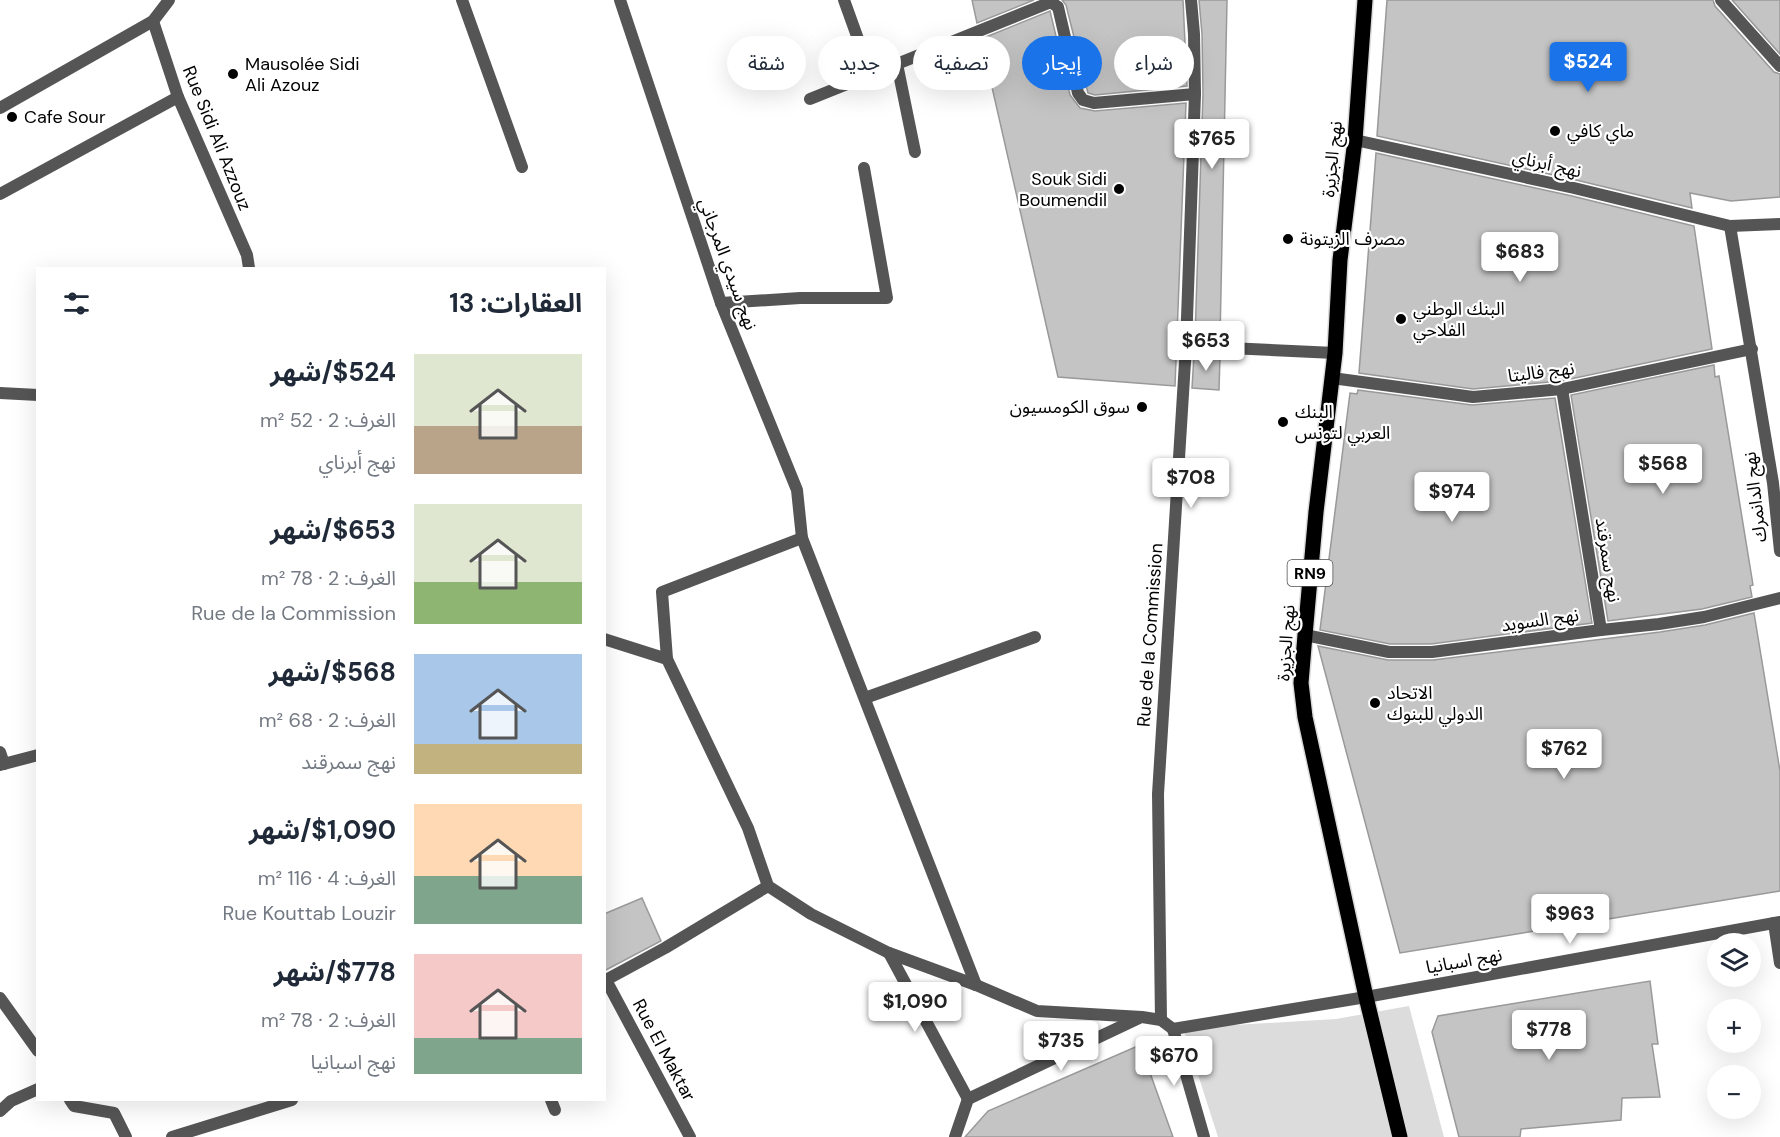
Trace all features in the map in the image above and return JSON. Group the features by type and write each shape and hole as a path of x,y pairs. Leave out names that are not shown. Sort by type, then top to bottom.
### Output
{"main road":[{"name":"نهج الجزيرة","path":"1365,0 1355,140 1340,260 1335,353 1316,512 1301,683 1305,717 1366,997 1400,1137"}],"street":[{"path":"0,108 153,21 169,0"},
{"path":"462,0 522,167"},
{"name":"نهج سيدي المرجاني","path":"620,0 721,303 797,490 802,538 976,985"},
{"path":"844,0 857,36"},
{"name":"Rue de la Commission","path":"1161,1020 1158,794 1186,346 1195,94 1191,0"},
{"path":"1721,0 1780,66"},
{"path":"901,62 1046,2 1052,2 1058,7 1078,93 1083,100 1094,103 1195,94"},
{"name":"Rue Sidi Ali Azzouz","path":"153,21 178,97 247,255 249,267"},
{"path":"901,84 915,152"},
{"path":"810,99 833,90"},
{"path":"0,194 178,97"},
{"name":"نهج أبرناي","path":"1355,140 1574,188 1730,226 1780,224"},
{"path":"721,303 800,298 887,298 864,168"},
{"name":"نهج الدانمرك","path":"1730,226 1773,483 1780,551"},
{"path":"1186,346 1335,353"},
{"name":"نهج فاليتا","path":"1332,378 1473,397 1562,389 1752,349"},
{"name":"نهج سمرقند","path":"1562,389 1601,630"},
{"path":"0,393 36,395"},
{"path":"802,538 662,592 667,659 748,828 768,886 811,914 889,953 976,985 1037,1011 1161,1020 1173,1029 1204,1137"},
{"name":"نهج السويد","path":"1305,635 1389,652 1432,652 1659,624 1704,617 1780,598"},
{"path":"865,698 1035,637"},
{"path":"606,640 667,659"},
{"path":"1,761 36,755"},
{"path":"606,980 768,886"},
{"path":"1777,922 1780,963"},
{"name":"نهج اسبانيا","path":"1173,1029 1366,997 1777,922"},
{"path":"889,953 968,1099"},
{"name":"Rue El Maktar","path":"606,983 690,1137"},
{"path":"0,998 36,1048"},
{"path":"955,1137 968,1099 1142,1017"},
{"path":"0,1111 11,1101 36,1090"},
{"path":"71,1101 74,1106 114,1113"},
{"path":"111,1101 114,1113 126,1137"},
{"path":"172,1137 289,1101"}],"shaded area":[{"path":"1409,1006 1444,1137 1218,1137 1183,1028 1336,1019"}],"building":[{"path":"972,0 1034,0 977,23"},
{"path":"1062,0 1183,0 1185,36 1114,36 1114,90 1146,90 1095,95 1088,93 1087,90 1102,90 1102,36 1074,36 1066,5"},
{"path":"1199,0 1227,0 1220,339 1195,338 1203,94"},
{"path":"1387,0 1713,0 1715,6 1774,72 1780,74 1780,197 1731,201 1690,193 1692,208 1377,136"},
{"path":"1732,0 1780,0 1780,54"},
{"path":"1050,11 1056,36 1022,36 1022,90 1069,90 1080,108 1095,111 1186,103 1175,386 1058,377 993,90 1010,90 1010,36 988,36"},
{"path":"1376,153 1572,196 1694,226 1712,349 1561,381 1473,389 1359,373"},
{"path":"1194,355 1220,356 1219,390 1192,388"},
{"path":"1714,365 1715,377 1719,376 1753,585 1750,586 1752,597 1702,609 1608,621 1571,395"},
{"path":"1358,390 1472,405 1555,398 1592,623 1431,644 1390,644 1320,630 1350,393 1357,394"},
{"path":"1754,613 1780,771 1780,891 1400,953 1318,646 1388,660 1433,660 1660,632 1705,625"},
{"path":"642,898 661,941 606,970 606,913"},
{"path":"1650,981 1658,1044 1652,1044 1660,1097 1622,1098 1621,1120 1521,1129 1520,1137 1459,1137 1432,1032 1438,1016"},
{"path":"1140,1045 1173,1137 965,1137 988,1111"}],"place":[{"name":"Mausolée Sidi Ali Azouz","path":"233,74"},
{"name":"Cafe Sour","path":"12,117"},
{"name":"ماي كافي","path":"1555,131"},
{"name":"Souk Sidi Boumendil","path":"1119,189"},
{"name":"مصرف الزيتونة","path":"1288,239"},
{"name":"البنك الوطني الفلاحي","path":"1401,319"},
{"name":"سوق الكومسيون","path":"1142,407"},
{"name":"البنك العربي لتونس","path":"1283,422"},
{"name":"الاتحاد الدولي للبنوك","path":"1375,703"}]}
